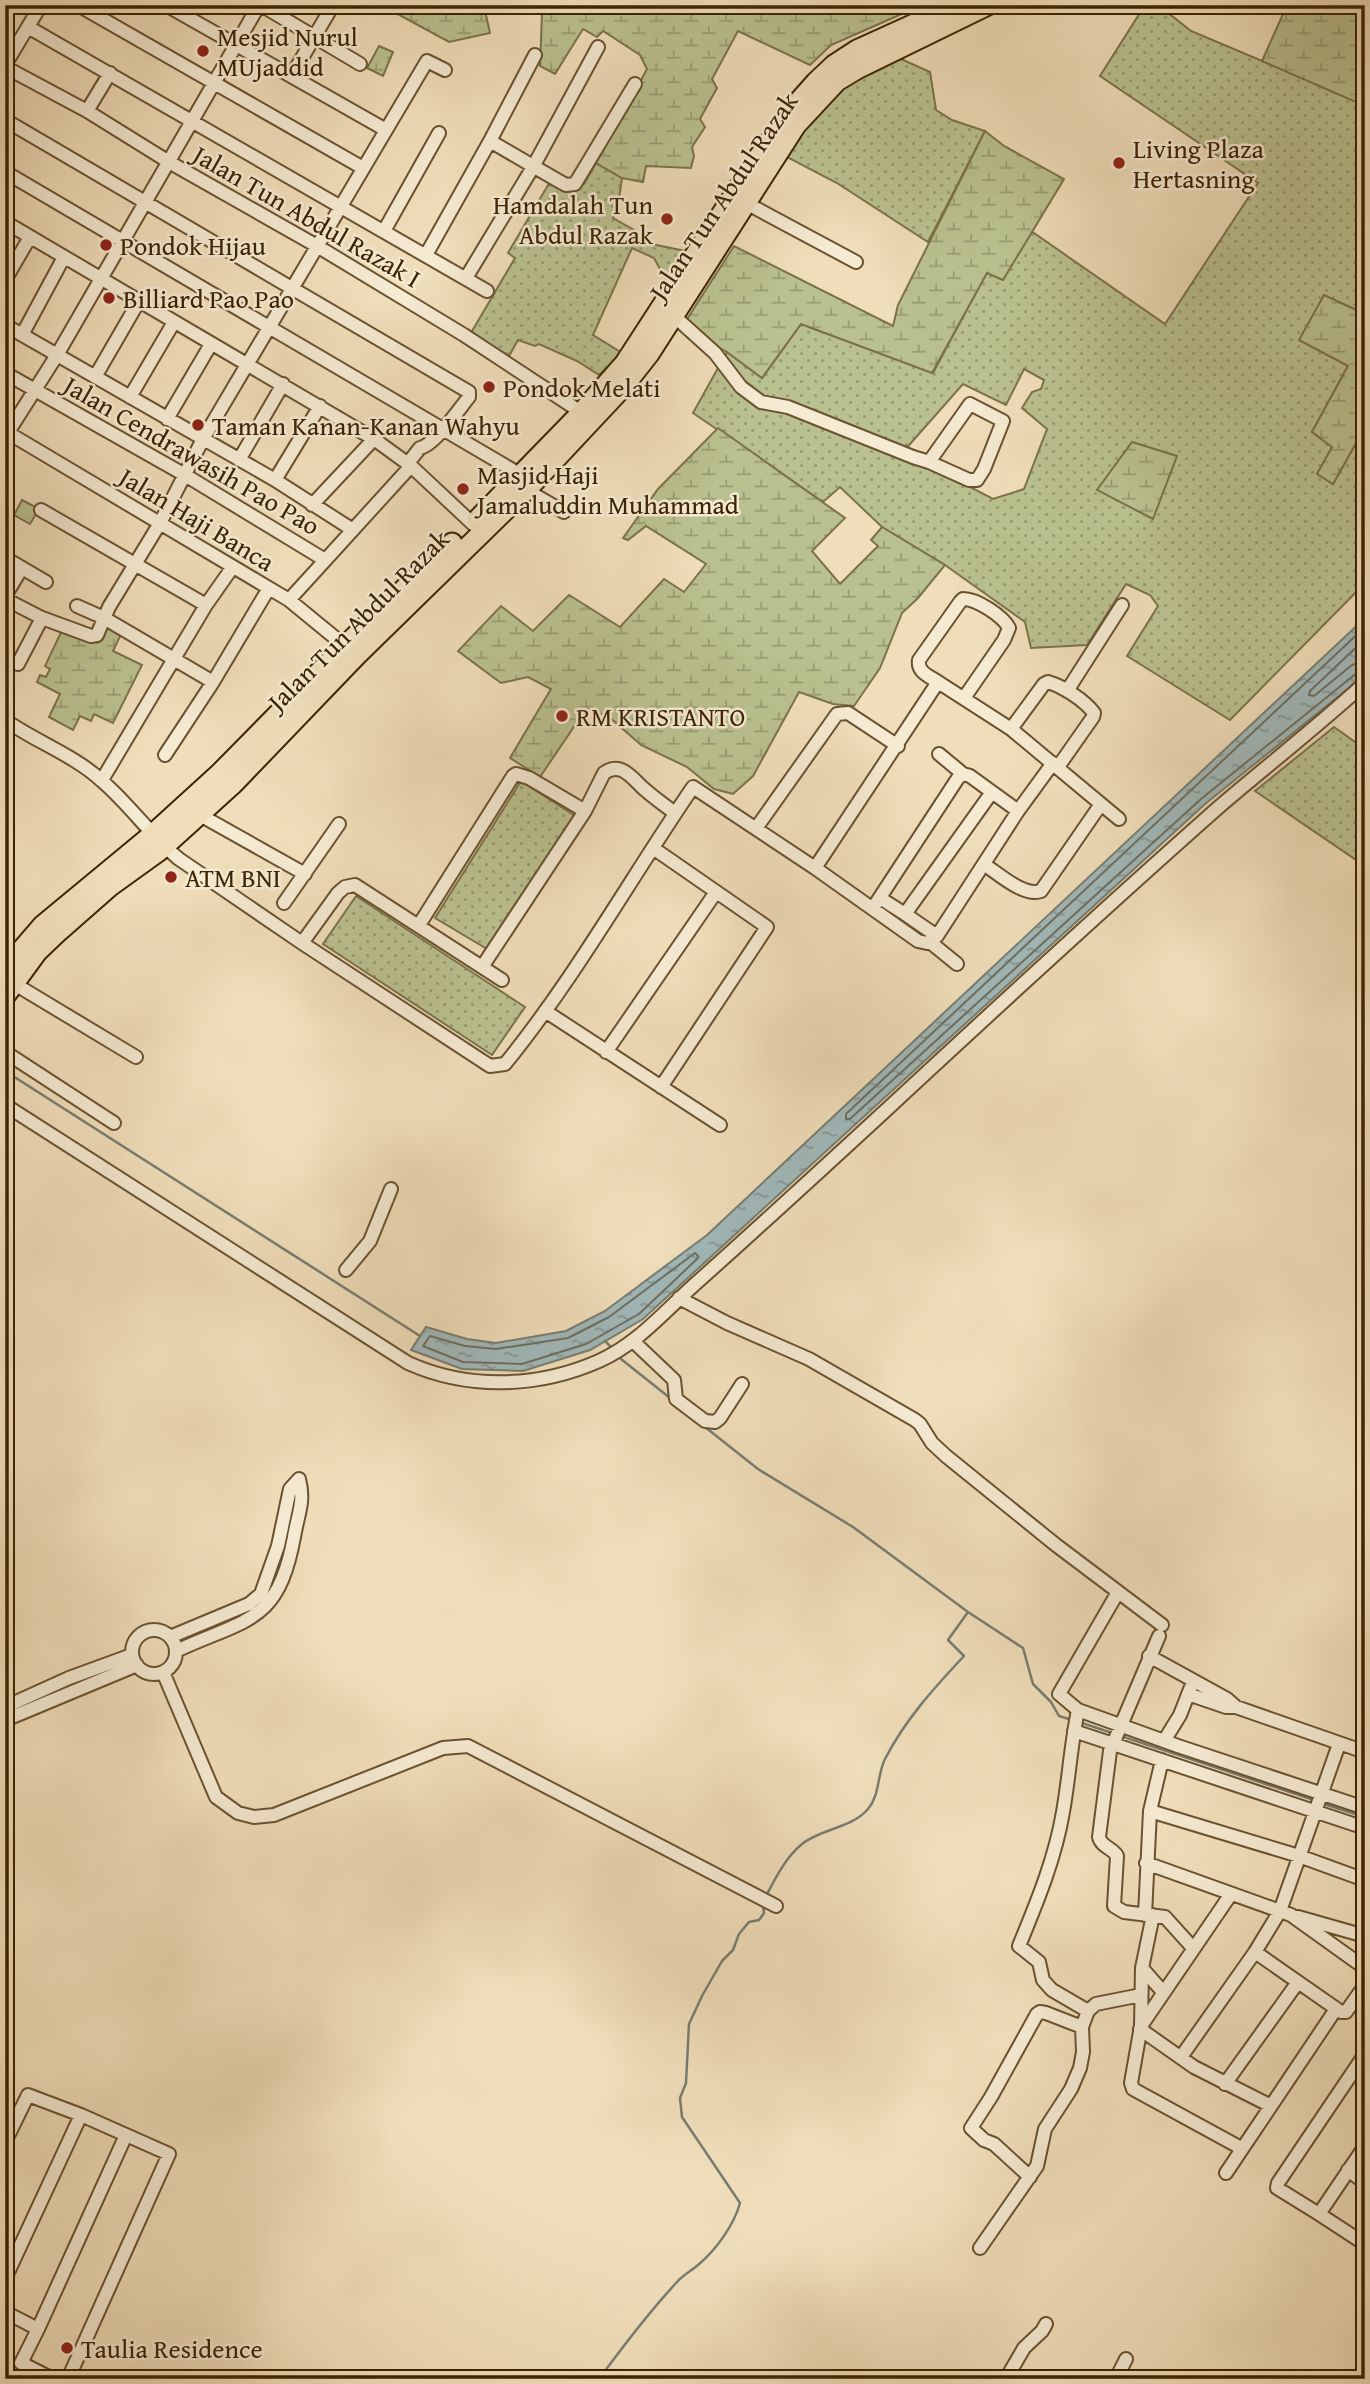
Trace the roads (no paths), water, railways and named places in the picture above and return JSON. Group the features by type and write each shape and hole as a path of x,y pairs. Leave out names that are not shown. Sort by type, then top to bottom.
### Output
{"main road":[{"name":"Jalan Tun Abdul Razak","path":"587,416 633,352 760,155 808,91 834,65 857,50 956,5"},
{"name":"Jalan Tun Abdul Razak","path":"158,840 220,773 524,483 587,416 640,367 796,125 837,81 988,5"},
{"name":"Jalan Tun Abdul Razak","path":"7,982 43,925 158,840 200,815 233,784 351,650 473,524 524,483"}],"street":[{"path":"5,66 41,5"},
{"path":"78,5 363,168"},
{"path":"166,5 386,130"},
{"path":"6,434 57,355 260,5 360,64"},
{"path":"292,75 333,5"},
{"path":"28,27 487,291"},
{"path":"466,278 533,167 598,47"},
{"path":"426,255 535,55"},
{"path":"22,568 5,598 42,618 96,636 160,523 203,439 427,61 445,70"},
{"name":"Jalan Tun Abdul Razak I","path":"5,66 317,246 464,335 587,416"},
{"path":"87,111 110,73"},
{"path":"490,141 566,185 575,184 635,85"},
{"path":"5,120 469,392 469,397 442,429 426,446 420,447 410,465 289,600"},
{"path":"384,231 439,132"},
{"path":"5,172 442,429 564,512"},
{"path":"746,203 856,262"},
{"path":"5,222 374,439 410,465 473,524"},
{"path":"5,280 30,237"},
{"path":"22,335 64,257"},
{"path":"95,377 139,301"},
{"path":"674,316 715,354 741,387 761,402 788,407 969,480 981,477 1003,421 970,404 929,462"},
{"path":"130,397 174,321"},
{"path":"5,325 275,481 353,530"},
{"path":"167,419 211,344"},
{"name":"Jalan Cendrawasih Pao Pao","path":"5,373 185,475 325,560"},
{"path":"239,460 282,384"},
{"path":"275,481 320,406"},
{"name":"Jalan Haji Banca","path":"6,434 289,600 351,650"},
{"path":"312,505 374,439"},
{"path":"41,510 206,605"},
{"path":"5,558 46,582"},
{"path":"102,780 206,605 232,568"},
{"path":"165,755 214,682 269,588"},
{"path":"964,698 1004,640 1009,628 1004,620 971,599 963,599 960,602 919,660 921,670 1011,729 1119,819"},
{"path":"1067,691 1122,605"},
{"path":"77,606 104,618 214,682"},
{"path":"18,664 42,618"},
{"path":"816,867 938,682"},
{"path":"876,903 918,941 923,943 934,939 1018,811 1094,713 1067,691 1052,683 1044,684 1011,729"},
{"path":"5,1105 422,1369 440,1376 476,1382 522,1381 575,1370 597,1362 634,1342 679,1298 1221,806 1365,683"},
{"path":"757,827 837,714 848,713 898,746"},
{"path":"5,720 71,758 102,780 158,840 302,943 490,1066 505,1065 545,1011 693,787 876,903 905,914 957,964"},
{"path":"939,754 963,774 970,776 1018,811"},
{"path":"482,967 585,811 604,773 618,769 629,773 643,788 675,813"},
{"path":"876,903 963,774"},
{"path":"419,925 513,776 530,778 585,811"},
{"path":"905,914 992,792"},
{"path":"985,864 1023,889 1041,891 1101,804"},
{"path":"200,815 305,874"},
{"path":"284,903 339,824"},
{"path":"653,848 772,931 661,1087"},
{"path":"302,943 338,893 350,885 361,887 502,980"},
{"path":"606,1052 716,892"},
{"path":"7,982 136,1057"},
{"path":"545,1011 720,1125"},
{"path":"5,1052 114,1123"},
{"path":"346,1270 370,1241 391,1189"},
{"path":"679,1298 727,1324 809,1359 915,1420 932,1443 946,1456 1118,1592 1160,1631 1112,1743 1105,1776 1099,1840 1117,1856 1114,1906 1124,1912 1161,1916 1193,1948"},
{"path":"634,1342 674,1380 676,1399 705,1421 715,1422 720,1419 742,1384"},
{"path":"170,1637 249,1604 261,1594 278,1546 290,1489 299,1479 303,1496 286,1572 267,1607 246,1622 176,1651"},
{"path":"1118,1592 1059,1694 1078,1710 1365,1808"},
{"path":"159,1631 170,1637 176,1651 172,1665 163,1672 145,1672 135,1660 135,1641 145,1632 159,1631"},
{"path":"1149,1656 1227,1699 1236,1707"},
{"path":"5,1707 69,1678 135,1660"},
{"path":"5,1720 135,1660"},
{"path":"163,1672 216,1797 238,1813 254,1817 274,1815 443,1748 468,1746 776,1906"},
{"path":"1164,1741 1180,1715 1193,1680"},
{"path":"1188,1694 1226,1707 1236,1707 1365,1752"},
{"path":"1078,1710 1063,1812 1048,1877 1019,1946 1039,1962 1043,1980 1052,1990 1088,2011"},
{"path":"1178,1746 1180,1715"},
{"path":"1074,1731 1365,1828"},
{"path":"1181,2057 1285,1913 1299,1856 1339,1744"},
{"path":"1162,1760 1150,1811 1146,1863 1149,1915 1142,1968 1141,2027 1131,2079 1133,2089 1241,2148"},
{"path":"1150,1811 1299,1856 1365,1880"},
{"path":"1146,1863 1285,1913 1365,1936"},
{"path":"1141,2027 1231,1894"},
{"path":"1285,1913 1365,1968"},
{"path":"1255,1952 1341,2012 1346,2011 1365,1985"},
{"path":"1142,1968 1163,1992"},
{"path":"1225,2084 1298,1982"},
{"path":"1030,2178 994,2144 984,2140 971,2128 1052,1990"},
{"path":"980,2248 1037,2166 1045,2129 1077,2077 1083,2052 1082,2027 1088,2011 1096,2004 1141,1995"},
{"path":"1226,2173 1336,2009"},
{"path":"1041,2012 1082,2027"},
{"path":"1141,2027 1194,2067 1270,2106"},
{"path":"1365,2054 1277,2185 1278,2190 1365,2244"},
{"path":"5,2142 28,2095 169,2154 68,2379"},
{"path":"5,2279 81,2115"},
{"path":"53,2379 22,2363 126,2135"},
{"path":"1319,2214 1365,2146"},
{"path":"1348,2171 1365,2183"},
{"path":"5,2312 38,2329"},
{"path":"1006,2379 1024,2348 1046,2324"},
{"path":"1116,2379 1126,2359"}],"water":[{"path":"1365,618 1365,675 1205,804 643,1319 590,1350 523,1371 462,1369 411,1350 426,1327 467,1339 496,1343 566,1331 605,1311 707,1235"}],"waterway":[{"path":"5,1071 420,1336"},
{"path":"605,1341 610,1346"},
{"path":"621,1359 670,1398"},
{"path":"705,1427 758,1469 853,1527 968,1612 1023,1648 1033,1684 1051,1702 1059,1716 1072,1720"},
{"path":"765,1898 785,1862 802,1844 853,1820 868,1809 875,1798 882,1765 893,1745 921,1705 964,1656 948,1640 968,1612"},
{"path":"1082,1723 1112,1733"},
{"path":"1121,1736 1314,1800"},
{"path":"1324,1804 1365,1817"},
{"path":"599,2379 667,2293 718,2245 740,2203 682,2117 680,2098 686,2083 689,2024 722,1961 733,1950 739,1934 749,1922 759,1920 764,1913 763,1904"}],"place":[{"name":"Mesjid Nurul MUjaddid","path":"203,51"},
{"name":"Living Plaza Hertasning","path":"1119,163"},
{"name":"Hamdalah Tun Abdul Razak","path":"667,219"},
{"name":"Pondok Hijau","path":"106,245"},
{"name":"Billiard Pao Pao","path":"109,298"},
{"name":"Pondok Melati","path":"489,387"},
{"name":"Taman Kanan-Kanan Wahyu","path":"198,425"},
{"name":"Masjid Haji Jamaluddin Muhammad","path":"463,489"},
{"name":"RM KRISTANTO","path":"562,716"},
{"name":"ATM BNI","path":"171,877"},
{"name":"Taulia Residence","path":"67,2348"}]}
